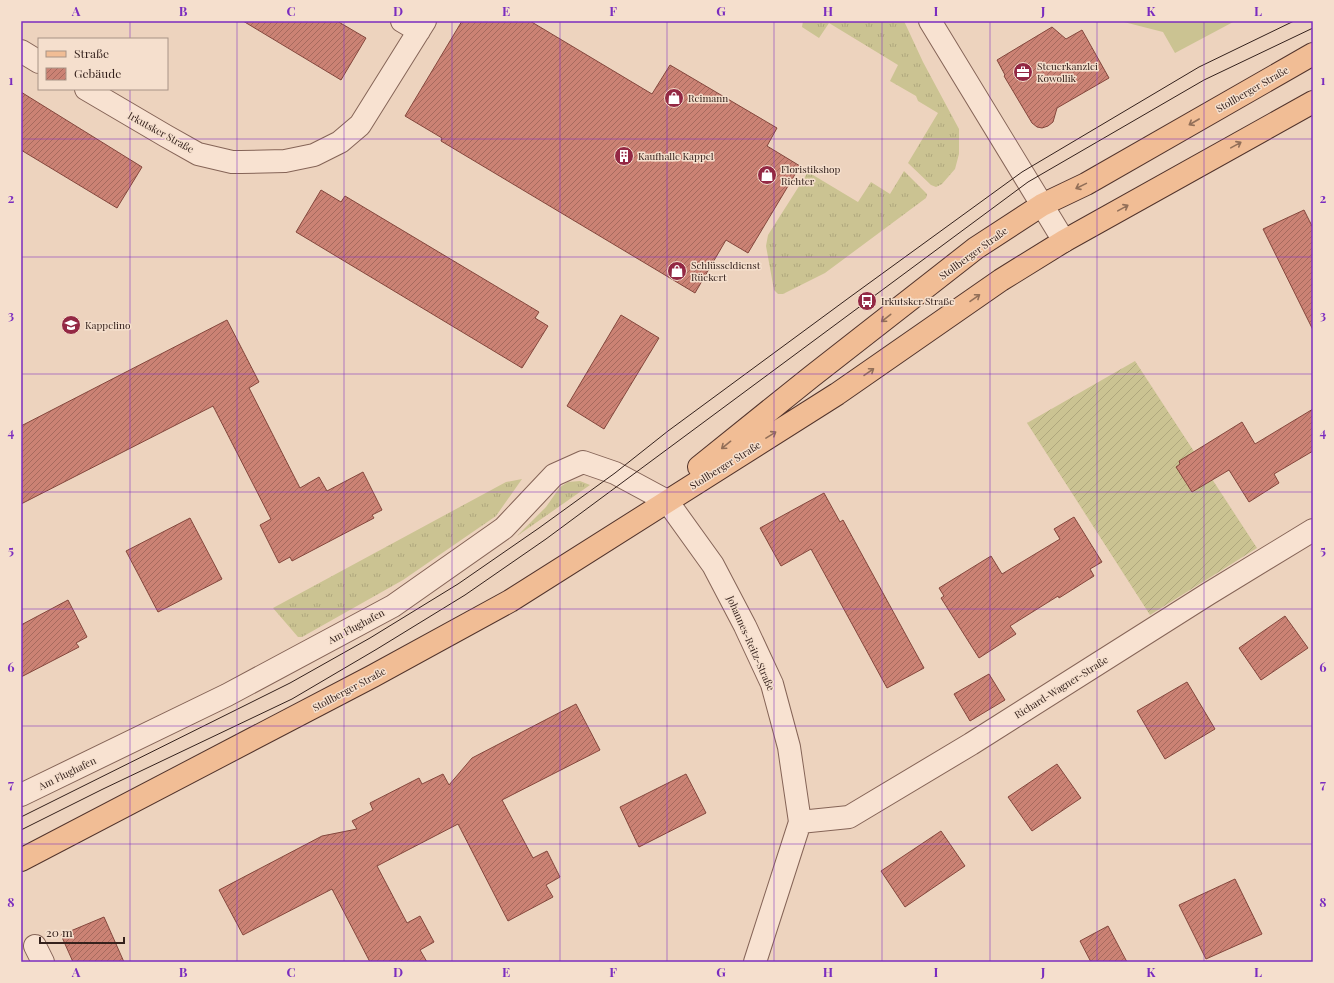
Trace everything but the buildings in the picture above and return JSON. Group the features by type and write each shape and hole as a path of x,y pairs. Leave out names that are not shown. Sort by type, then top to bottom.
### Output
{"main road":[{"name":"Stollberger Straße","path":"667,501 698,468 811,377 976,248 1042,205 1086,184 1313,54"},
{"name":"Stollberger Straße","path":"21,860 373,676 496,609 837,394 1001,280 1064,241 1313,102"}],"street":[{"path":"930,21 1064,241"},
{"name":"Irkutsker Straße","path":"88,90 198,154 232,162 285,161 314,155 340,142 360,125 415,24"},
{"path":"21,51 38,61"},
{"name":"Am Flughafen","path":"21,795 227,695 393,606 504,528 554,475 583,462 615,473 667,501"},
{"name":"Johannes-Reitz-Straße","path":"667,501 713,565 745,626 772,684 789,747 800,822 755,962"},
{"name":"Richard-Wagner-Straße","path":"800,822 849,817 971,744 1208,594 1313,530"}],"green space":[{"path":"803,21 904,21 923,62 959,129 959,154 955,169 942,184 936,187 931,185 908,163 938,113 918,101 916,96 890,81 898,65 829,23 819,38 802,27"},
{"path":"1120,21 1235,21 1175,53 1163,32"},
{"path":"904,171 927,194 926,198 825,273 783,294 778,294 774,290 766,246 768,235 808,172 858,202 871,182 890,194"},
{"path":"1135,361 1257,548 1150,615 1027,423"},
{"path":"522,479 496,516 403,580 302,637 298,637 273,608 506,482"},
{"path":"580,481 590,485 517,536 546,507 560,487 568,482"}],"tram line":[{"path":"21,817 290,683 370,638 458,584 615,473 668,431 1022,172 1199,67 1294,21"},
{"path":"21,830 103,789 292,699 465,595 546,539 1028,182 1204,80 1313,28"}],"place":[{"name":"Steuerkanzlei Kowollik","path":"1023,72"},
{"name":"Reimann","path":"674,98"},
{"name":"Kaufhalle Kappel","path":"624,156"},
{"name":"Floristikshop Richter","path":"767,175"},
{"name":"Schlüsseldienst Rückert","path":"677,271"},
{"name":"Irkutsker Straße","path":"867,301"},
{"name":"Kappelino","path":"71,325"}]}
